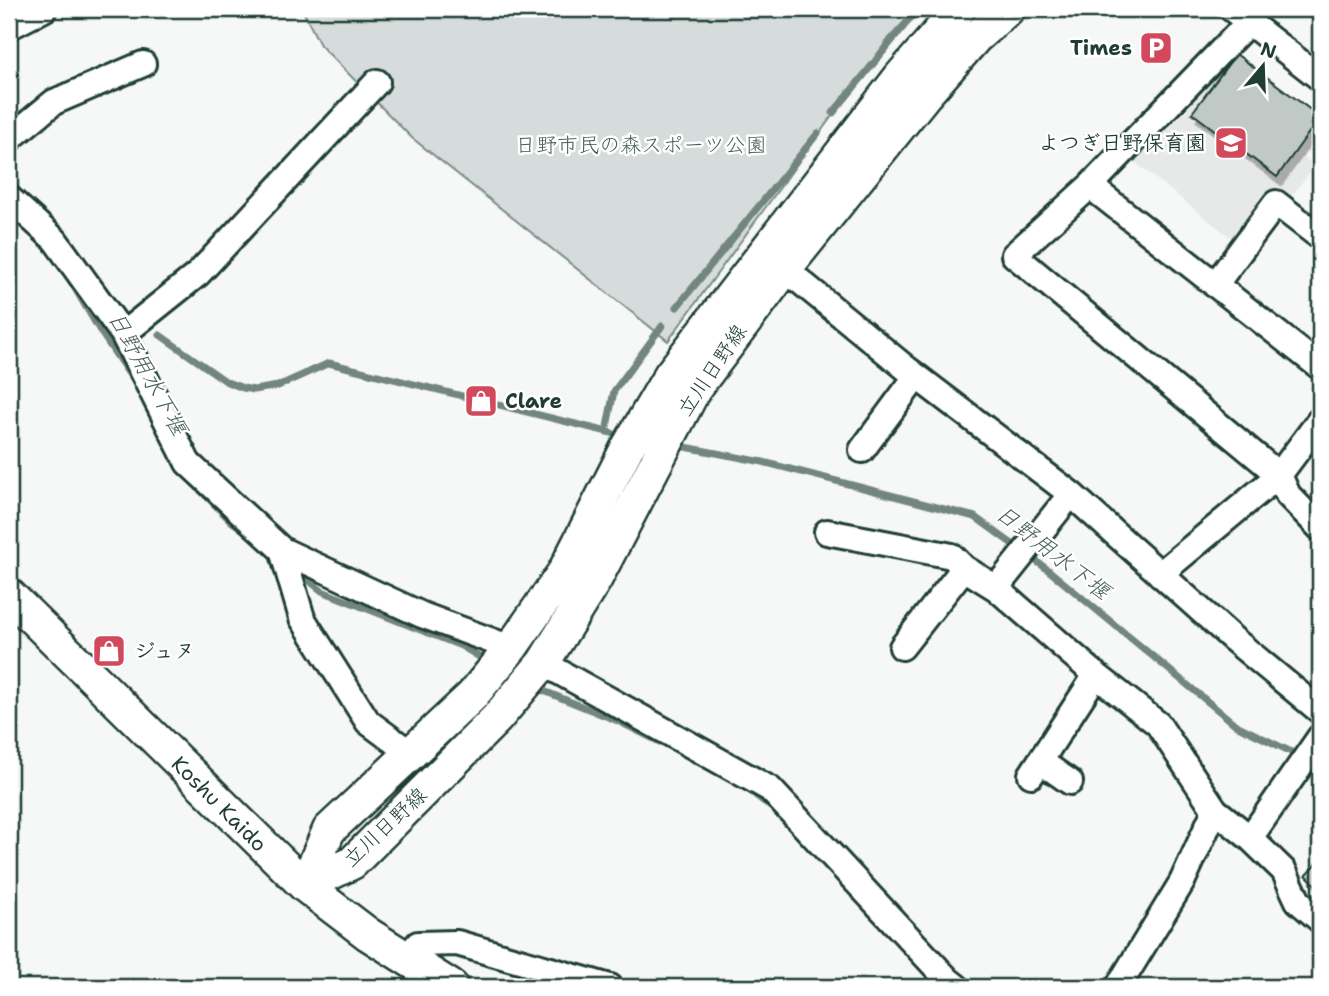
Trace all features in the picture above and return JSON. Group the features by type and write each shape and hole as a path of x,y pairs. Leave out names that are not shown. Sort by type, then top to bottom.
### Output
{"main road":[{"name":"立川日野線","path":"304,886 352,863 497,718 543,663 595,580 682,383 900,77 959,9"},
{"name":"立川日野線","path":"304,886 329,830 471,696 511,648 564,572 626,450 682,383 785,269 925,95 976,37 1008,9"},
{"name":"Koshu Kaido","path":"9,595 304,886 368,934 452,987"}],"street":[{"path":"9,27 44,9"},
{"path":"1320,78 1241,15 1090,186 1014,255 1279,475 1288,495 1320,527"},
{"path":"9,139 54,102 143,64"},
{"path":"123,334 198,274 377,82"},
{"path":"1090,186 1320,367"},
{"path":"9,198 55,240 123,334 188,463 282,550 422,615 511,648"},
{"path":"1216,285 1276,203 1320,237"},
{"path":"785,269 916,377 1071,494 1233,639 1320,711"},
{"path":"862,450 916,377"},
{"path":"1160,574 1279,475 1320,422"},
{"path":"996,588 1071,494"},
{"path":"827,531 951,556 964,568 996,588 1096,675 1158,724 1214,810 1250,838 1284,871 1297,901 1320,920"},
{"path":"282,550 302,618 368,722 410,753"},
{"path":"902,647 964,568"},
{"path":"543,663 770,789 957,987"},
{"path":"1070,782 1035,768 1096,675"},
{"path":"1250,838 1311,751"},
{"path":"1118,987 1182,882 1214,810"},
{"path":"406,959 418,944 457,943 610,987"}],"shaded area":[{"name":"よつぎ日野保育園","path":"1235,52 1320,116 1320,132 1302,155 1315,166 1291,196 1278,187 1235,241 1132,160 1187,110"}],"green space":[{"name":"日野市民の森スポーツ公園","path":"302,9 916,9 889,38 668,341 412,138 320,45"}],"building":[{"path":"1236,54 1320,117 1277,177 1192,113"},
{"path":"1320,860 1320,889 1306,875"}],"waterway":[{"path":"833,113 918,9"},
{"path":"677,307 818,133"},
{"name":"日野用水下堰","path":"70,280 131,377"},
{"path":"606,432 614,391 662,326"},
{"name":"日野用水下堰","path":"160,335 227,382 243,388 254,390 278,386 329,363 612,433"},
{"name":"日野用水下堰","path":"680,446 763,462 975,517 1047,569 1236,725 1320,766"},
{"name":"日野用水下堰","path":"188,478 231,521 246,532"},
{"name":"日野用水下堰","path":"301,574 322,591 461,646 481,658"},
{"name":"日野用水下堰","path":"539,689 618,721 660,742"},
{"name":"日野用水下堰","path":"745,787 777,812"}],"place":[{"name":"Times","path":"1156,48"},
{"name":"よつぎ日野保育園","path":"1231,143"},
{"name":"Clare","path":"481,401"},
{"name":"ジュヌ","path":"109,651"}]}
